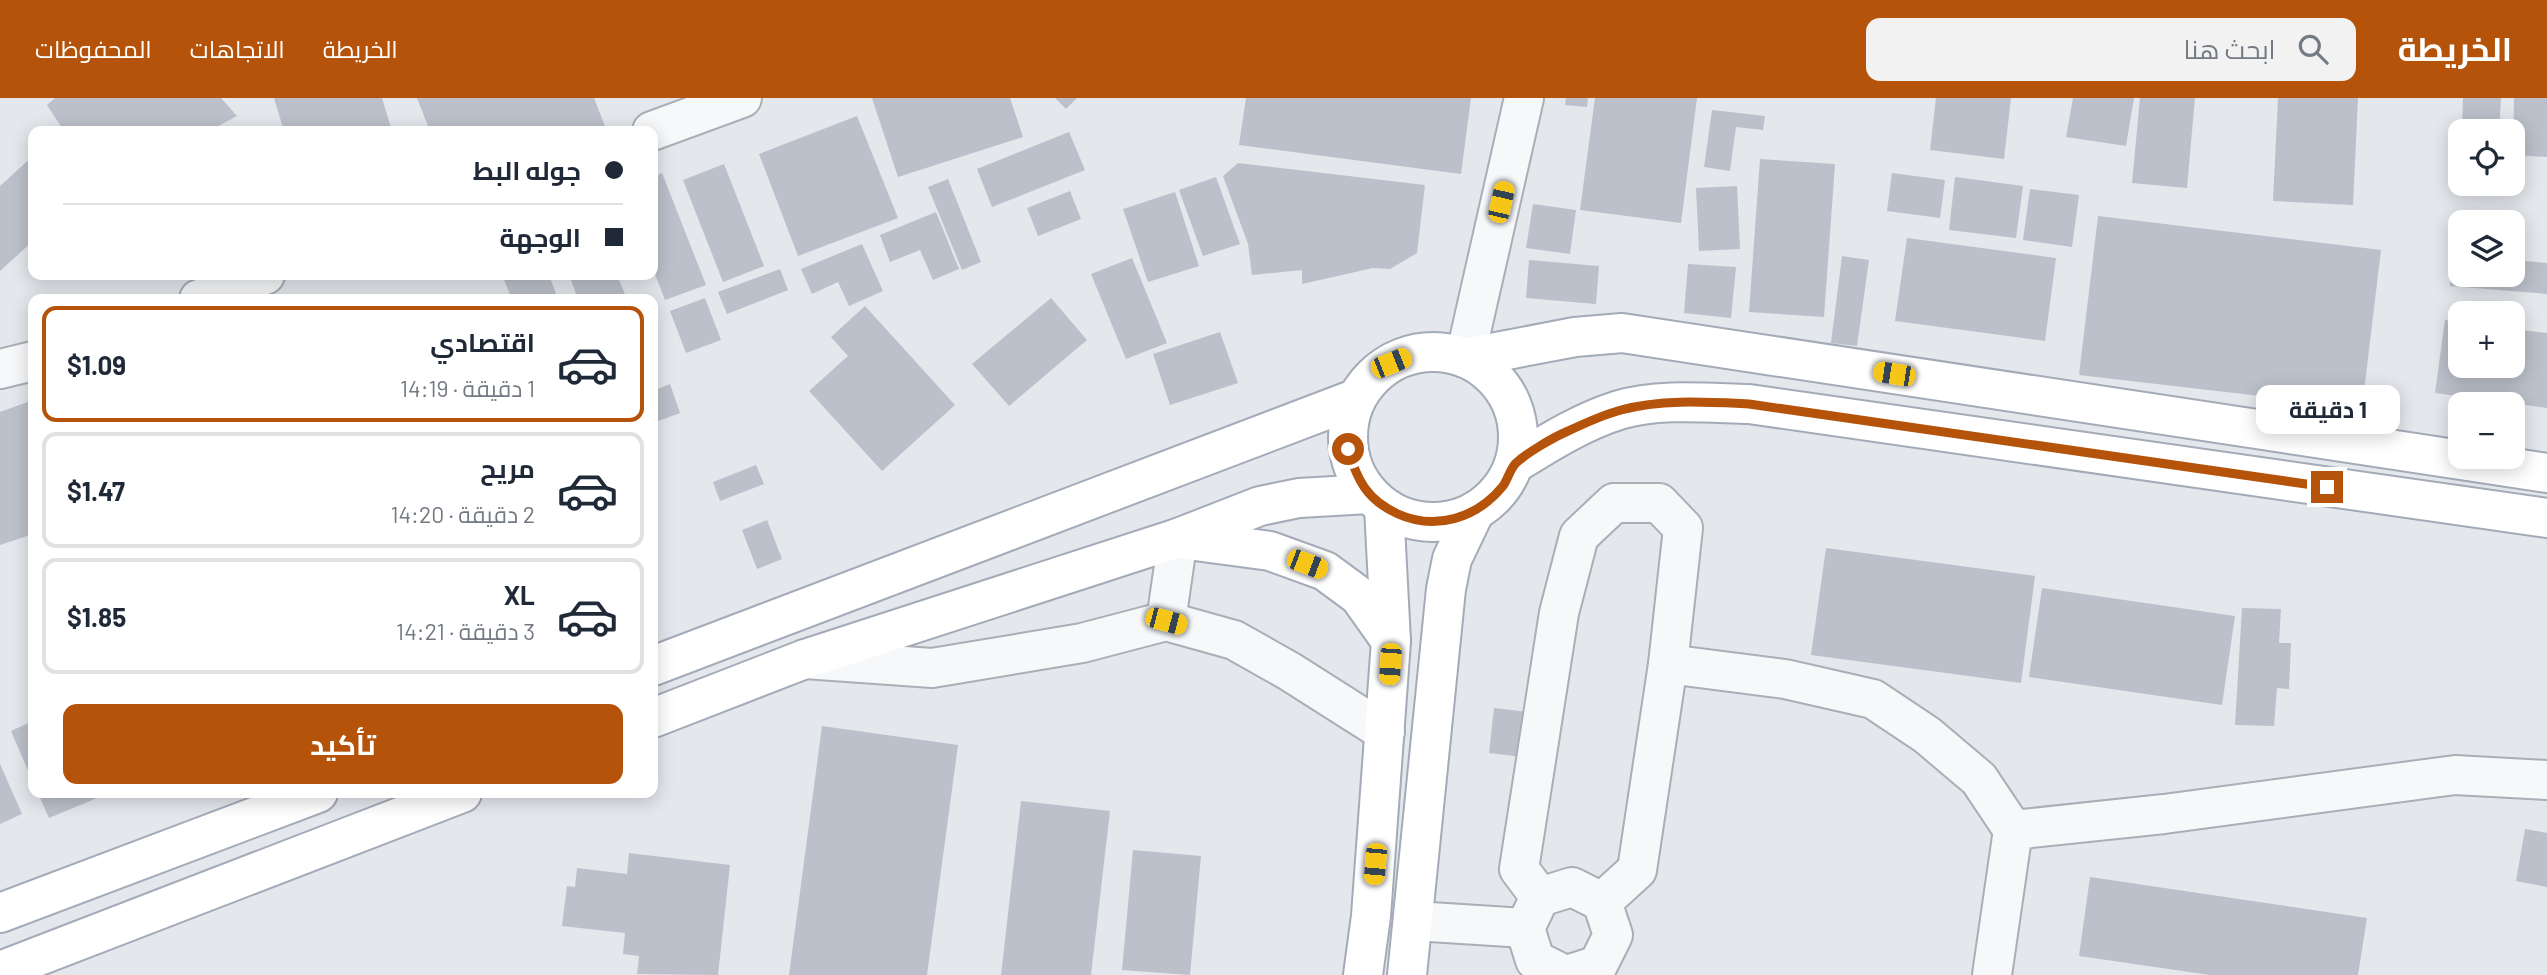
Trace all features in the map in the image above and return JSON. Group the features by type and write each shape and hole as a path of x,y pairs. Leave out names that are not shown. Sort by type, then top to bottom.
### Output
{"main road":[{"path":"1465,358 1574,337 1622,333 2547,473"},
{"path":"1440,352 1465,358 1484,369 1499,383 1511,401 1518,433 1514,464 1505,483 1492,499 1475,511 1453,520 1430,522 1406,518 1377,501 1355,474 1348,449 1348,424 1356,400 1370,379 1391,363 1415,354 1440,352"},
{"path":"658,664 1356,400"},
{"path":"1514,464 1563,433 1621,410 1684,401 1749,404 2547,518"},
{"path":"658,716 805,659 1178,538 1260,506 1299,498 1377,501"},
{"path":"1363,975 1371,916 1391,641 1377,501"},
{"path":"1407,975 1446,589 1452,559 1475,511"},
{"path":"1178,538 1270,551 1325,571 1359,596 1391,641"},
{"path":"0,913 305,798"},
{"path":"0,971 448,798"}],"street":[{"path":"658,129 742,98"},
{"path":"1465,358 1524,98"},
{"path":"213,294 251,280"},
{"path":"0,369 28,362"},
{"path":"1414,921 1532,913 1572,887 1602,902 1614,934 1598,965 1566,975 1535,960 1532,913 1519,869 1559,613 1579,536 1614,503 1659,503 1682,528 1668,664 1637,870 1602,902"},
{"path":"1166,621 1178,538"},
{"path":"805,659 932,668 1082,643 1166,621 1234,640 1385,732"},
{"path":"1668,664 1785,679 1873,699 1927,735 1979,779 2013,830 1992,975"},
{"path":"2013,830 2164,814 2455,775 2547,780"}],"building":[{"path":"55,98 221,98 237,116 218,126 61,126 47,105"},
{"path":"274,98 382,98 390,126 282,126"},
{"path":"417,98 594,98 605,126 428,126"},
{"path":"872,98 1010,98 1023,137 898,177"},
{"path":"1055,98 1077,98 1066,109"},
{"path":"1246,98 1471,98 1461,174 1239,145"},
{"path":"1566,98 1588,98 1587,107 1565,105"},
{"path":"1595,98 1697,98 1681,223 1580,210"},
{"path":"1936,98 2011,98 2004,159 1930,150"},
{"path":"2073,98 2134,98 2126,146 2066,137"},
{"path":"2140,98 2195,98 2187,188 2132,183"},
{"path":"2278,98 2358,98 2353,205 2273,201"},
{"path":"2463,98 2501,98 2500,119 2462,119"},
{"path":"2514,98 2547,98 2547,157 2525,156 2525,119 2514,119"},
{"path":"1712,110 1765,116 1763,130 1736,127 1730,171 1704,167"},
{"path":"857,116 898,218 798,256 759,154"},
{"path":"1069,132 1085,170 992,207 977,169"},
{"path":"1760,159 1835,164 1824,317 1749,312"},
{"path":"28,161 28,246 0,271 0,186"},
{"path":"1238,163 1425,185 1417,253 1390,269 1373,268 1302,284 1302,270 1252,275 1248,244 1223,176"},
{"path":"724,164 764,266 723,282 683,180"},
{"path":"662,173 706,285 665,300 657,280 658,175"},
{"path":"1892,173 1945,180 1940,218 1887,211"},
{"path":"1216,177 1240,244 1203,256 1179,190"},
{"path":"1955,177 2023,186 2016,238 1949,230"},
{"path":"948,179 981,262 962,270 928,187"},
{"path":"1737,186 1740,249 1699,251 1696,188"},
{"path":"2030,189 2079,195 2072,247 2023,240"},
{"path":"1070,191 1081,219 1038,236 1027,208"},
{"path":"1175,192 1199,266 1148,282 1123,209"},
{"path":"1533,204 1576,210 1570,254 1526,248"},
{"path":"936,212 959,269 933,280 920,250 890,262 880,235"},
{"path":"2098,216 2381,250 2362,408 2079,375"},
{"path":"1907,238 2056,258 2045,341 1895,321"},
{"path":"862,244 883,291 849,306 838,282 812,294 801,269"},
{"path":"1842,256 1869,260 1857,346 1831,343"},
{"path":"1132,258 1167,343 1126,359 1091,274"},
{"path":"1529,260 1599,266 1596,304 1526,298"},
{"path":"2525,261 2547,263 2547,294 2462,287 2525,287"},
{"path":"1688,264 1736,267 1731,318 1684,313"},
{"path":"780,269 788,290 727,314 718,292"},
{"path":"504,280 551,280 556,294 510,294"},
{"path":"571,280 619,280 625,294 576,294"},
{"path":"705,298 721,340 686,353 670,311"},
{"path":"1051,298 1087,340 1009,406 972,364"},
{"path":"865,306 955,405 882,471 809,391 848,356 831,337"},
{"path":"2445,320 2448,320 2448,378 2525,378 2525,330 2547,333 2547,408 2525,405 2525,392 2435,393"},
{"path":"1220,332 1238,383 1170,405 1153,354"},
{"path":"670,384 680,413 658,421 658,389"},
{"path":"28,402 28,536 0,545 0,412"},
{"path":"756,465 764,484 720,501 713,482"},
{"path":"767,520 782,559 757,569 742,530"},
{"path":"1826,548 2035,576 2021,683 1811,655"},
{"path":"2042,588 2235,616 2222,705 2029,677"},
{"path":"2242,608 2281,609 2279,643 2291,643 2289,689 2277,688 2274,726 2235,725"},
{"path":"1494,708 1528,712 1523,757 1489,753"},
{"path":"28,723 28,770 11,731"},
{"path":"822,726 958,745 927,975 789,975"},
{"path":"0,764 22,814 0,824"},
{"path":"40,798 97,798 49,818"},
{"path":"1021,801 1110,811 1091,975 1001,975"},
{"path":"2525,829 2547,833 2547,887 2516,881"},
{"path":"1133,850 1201,856 1190,975 1122,970"},
{"path":"629,853 730,865 718,975 637,974 639,956 623,954 625,933 562,926 567,886 575,887 577,868 627,874"},
{"path":"2090,877 2367,918 2358,975 2210,975 2079,956"}],"route":[{"path":"1348,449 1355,474 1369,494 1384,508 1406,518 1430,522 1453,520 1475,511 1492,499 1505,483 1514,464 1563,433 1621,410 1684,401 1749,404 2327,487"}]}
